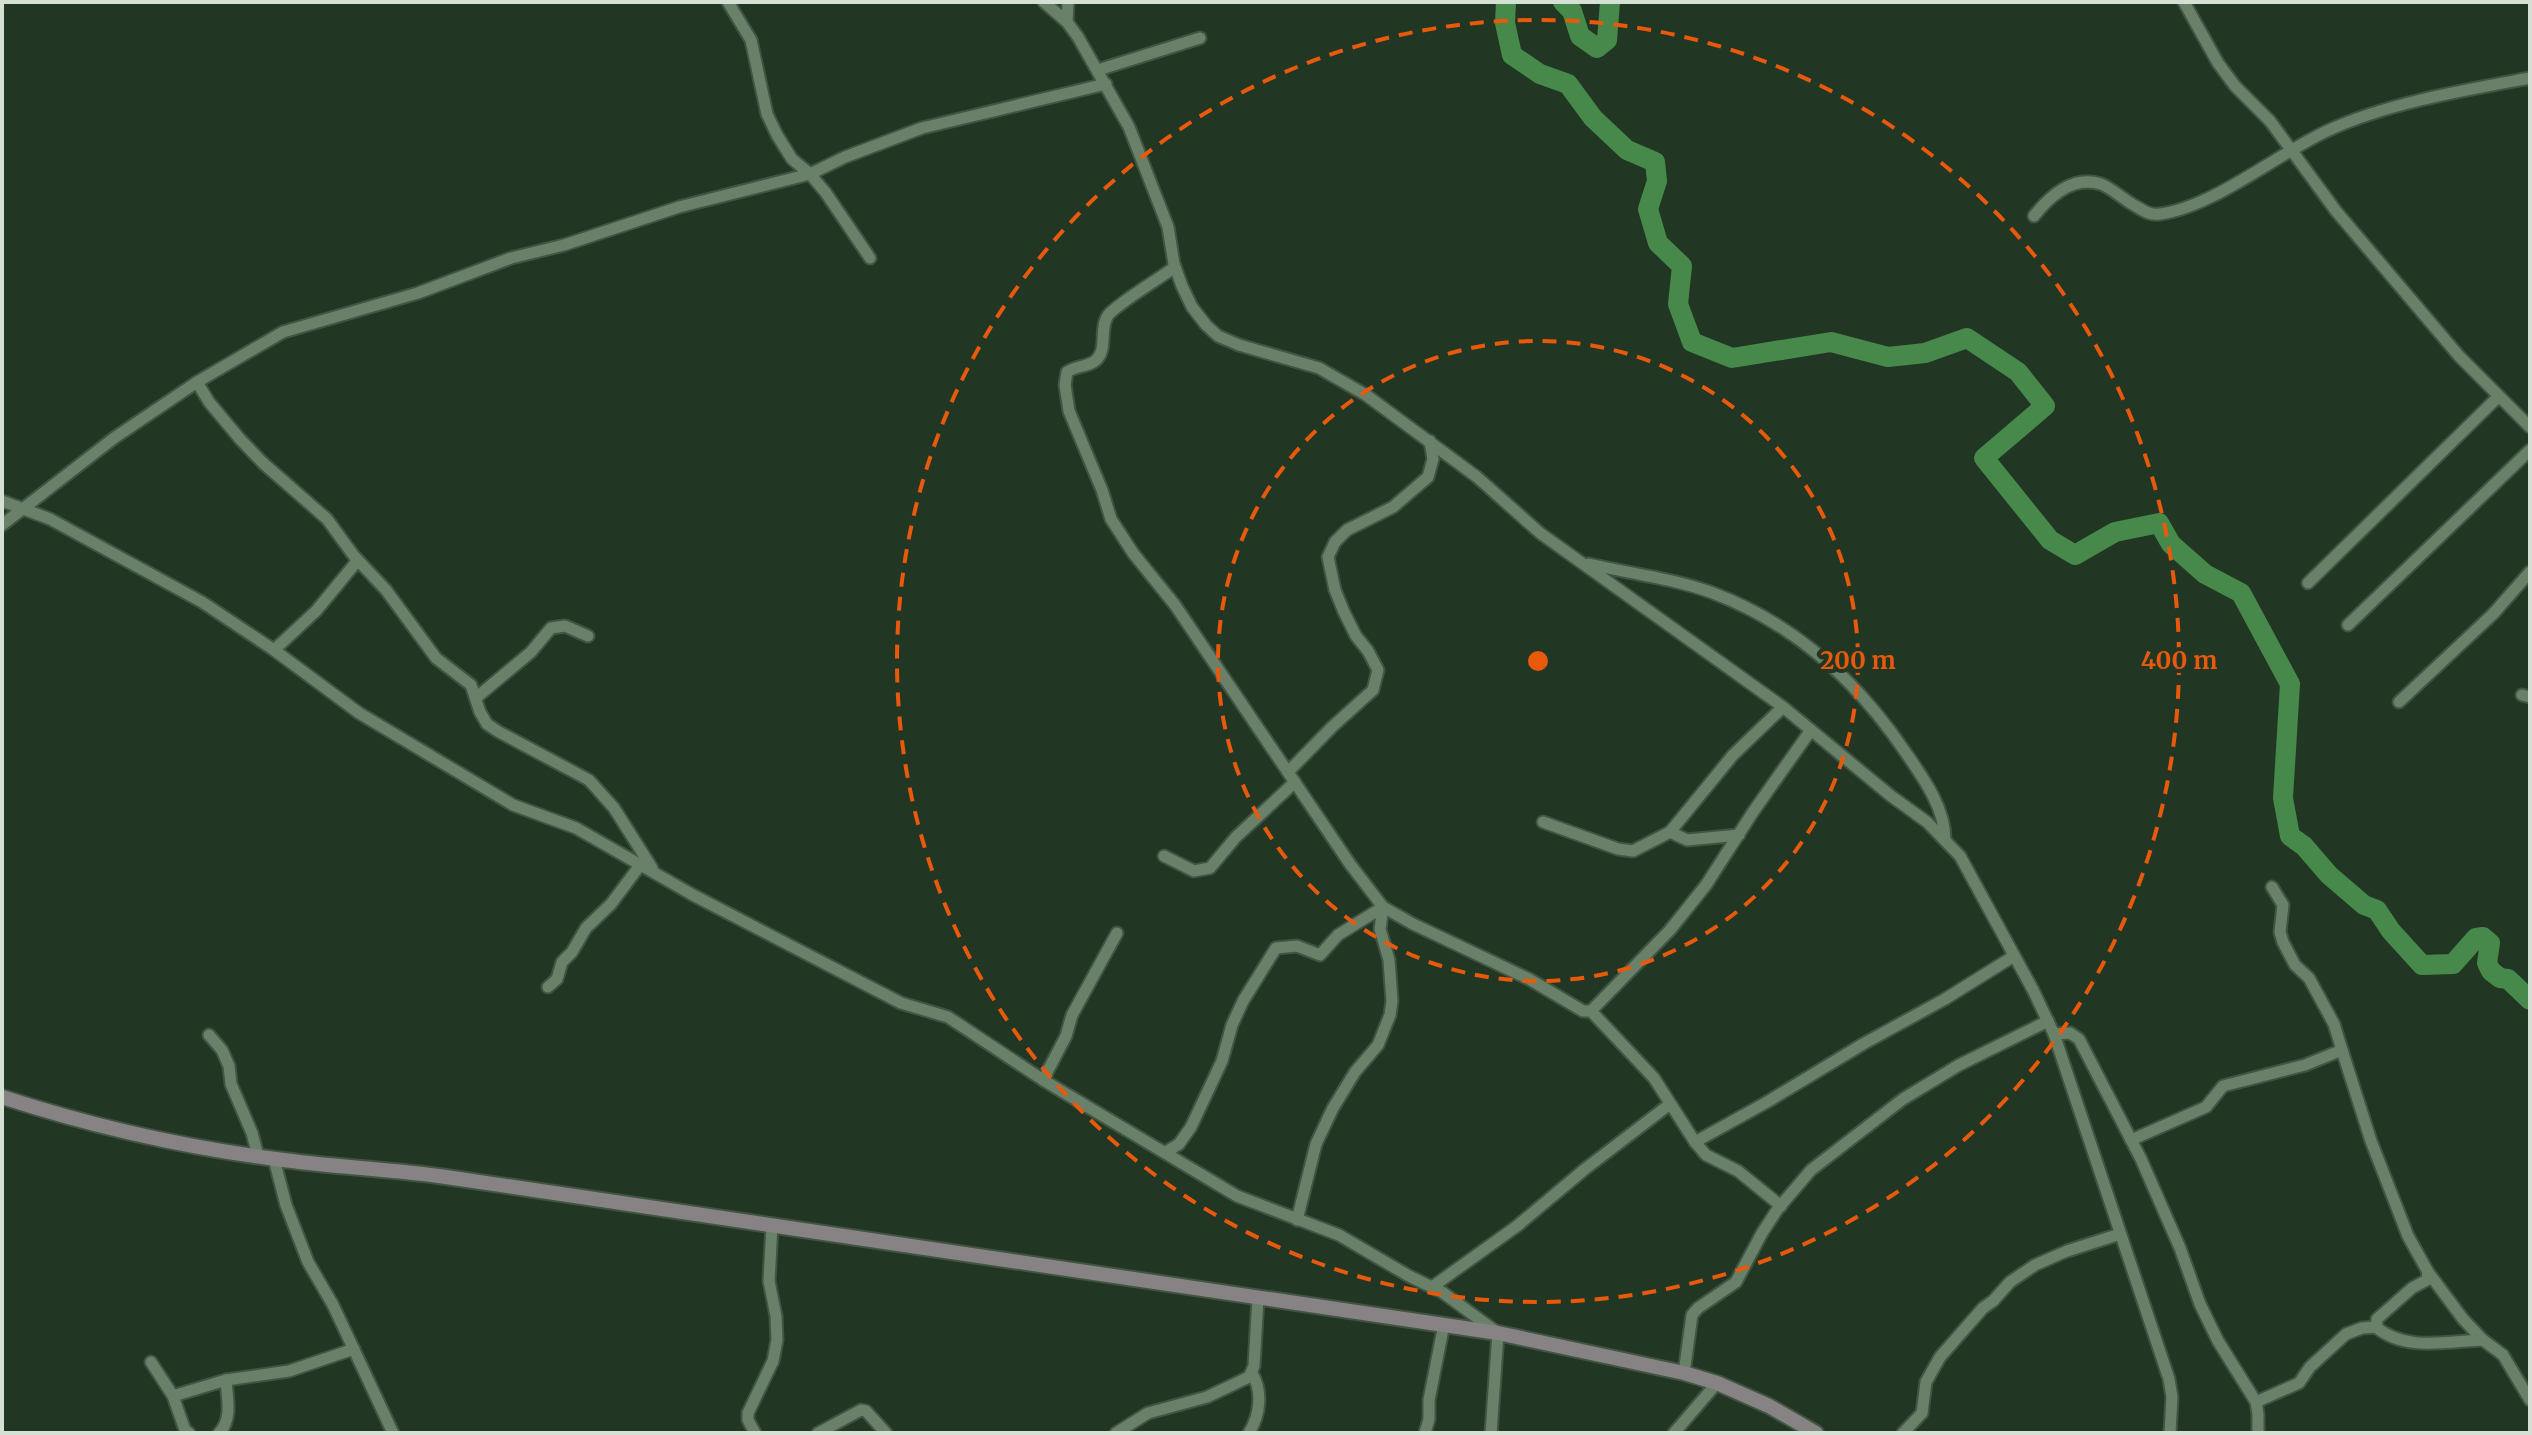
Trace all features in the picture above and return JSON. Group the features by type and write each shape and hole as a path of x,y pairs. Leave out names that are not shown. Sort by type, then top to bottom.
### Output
{"street":[{"path":"728,2 751,40 767,114 777,135 792,159 826,193 870,258"},
{"path":"1044,2 1067,22 1129,127 1168,227 1175,267 1192,307 1218,336 1319,368 1366,395 1496,492 1540,533 1783,707 1927,822 1960,856 2054,1034 2169,1379 2172,1397 2170,1433"},
{"path":"1067,22 1068,2"},
{"path":"2184,2 2218,63 2235,86 2270,121 2336,211 2459,356 2530,427"},
{"path":"1098,70 1200,38"},
{"path":"2034,216 2047,199 2070,186 2087,182 2102,185 2148,214 2158,215 2212,197 2327,131 2356,119 2395,107 2530,78"},
{"path":"2,525 114,438 197,382 283,332 418,293 511,258 564,245 679,207 810,174 845,157 922,128 1106,84"},
{"path":"1175,267 1110,314 1103,329 1101,354 1095,361 1067,372 1066,398 1111,519 1133,553 1175,605 1350,864 1383,907 1529,979 1583,1011 1591,1011 1670,930 1706,885 1811,730"},
{"path":"197,382 209,402 240,439 263,463 317,508 386,590 436,658 471,685 487,724 589,780 614,808 653,871"},
{"path":"2308,583 2499,396"},
{"path":"1164,856 1194,871 1210,868 1332,727 1373,690 1378,670 1344,612 1335,590 1328,557 1335,542 1347,530 1393,507 1428,477 1433,459 1430,441"},
{"path":"2348,625 2530,450"},
{"path":"2,501 50,519 202,602 359,713 504,800 530,813 576,828 693,895 901,1003 948,1017 1043,1080 1237,1196 1339,1235 1458,1303 1498,1333"},
{"path":"274,650 316,611 358,560"},
{"path":"1580,562 1713,593 1779,626 1813,648 1869,703 1901,745 1932,793 1945,825 1945,840"},
{"path":"2399,702 2493,614 2530,572"},
{"path":"477,697 531,652 551,628 565,626 588,636"},
{"path":"1543,822 1618,849 1633,851 1670,832 1733,755 1783,707"},
{"path":"1670,832 1687,840 1739,835"},
{"path":"548,987 557,979 562,962 572,952 586,928 611,904 641,864"},
{"path":"2272,887 2283,905 2280,932 2283,942 2295,965 2309,978 2334,1024 2360,1110 2398,1213 2428,1272 2463,1319 2503,1355 2530,1400"},
{"path":"1166,1152 1179,1144 1191,1127 1222,1061 1232,1025 1243,1001 1276,948 1297,946 1320,955 1338,935 1383,907"},
{"path":"1297,1220 1316,1144 1355,1072 1378,1045 1390,1015 1389,960 1380,929 1383,907"},
{"path":"1043,1080 1066,1036 1072,1015 1117,933"},
{"path":"1695,1142 2014,956"},
{"path":"1591,1011 1654,1078 1706,1155 1738,1171 1781,1206"},
{"path":"1684,1373 1692,1315 1736,1282 1781,1206 1811,1170 1903,1099 1959,1065 2048,1021"},
{"path":"2054,1034 2070,1033 2079,1039 2131,1140 2180,1248 2200,1304 2218,1341 2256,1402 2258,1433"},
{"path":"209,1035 222,1050 229,1066 231,1084 252,1133 258,1156"},
{"path":"2131,1140 2206,1107 2223,1086 2305,1065 2342,1050"},
{"path":"2,1097 118,1131 274,1159 411,1172 1498,1333 1684,1373 1717,1383 1769,1406 1816,1433"},
{"path":"1432,1287 1517,1226 1670,1104"},
{"path":"274,1159 286,1205 308,1262 354,1349 393,1433"},
{"path":"755,1433 748,1413 773,1361 777,1340 769,1281 772,1225"},
{"path":"1903,1433 1922,1413 1926,1382 1940,1357 2010,1282 2035,1265 2067,1251 2120,1234"},
{"path":"2376,1327 2377,1319 2386,1310 2412,1288 2427,1280 2428,1272"},
{"path":"1116,1433 1148,1413 1207,1397 1243,1382 1252,1373 1258,1298"},
{"path":"1425,1433 1444,1324"},
{"path":"2256,1402 2299,1383 2310,1367 2346,1334 2362,1328 2376,1327 2402,1340 2420,1344 2483,1340"},
{"path":"1491,1433 1498,1333"},
{"path":"173,1396 226,1380 289,1371 354,1349"},
{"path":"151,1362 173,1396 185,1430 189,1433"},
{"path":"1249,1433 1258,1418 1258,1384 1252,1373"},
{"path":"219,1433 225,1427 228,1416 226,1380"},
{"path":"1674,1433 1717,1383"},
{"path":"818,1433 861,1410 866,1411 886,1433"}],"waterway":[{"path":"1506,2 1505,23 1512,55 1540,74 1568,84 1593,118 1627,150 1655,162 1657,181 1648,209 1658,243 1682,266 1678,304 1692,342 1732,358 1831,342 1888,357 1925,353 1967,338 2018,372 2045,406 1984,458 2050,540 2075,555 2115,532 2159,523 2171,544 2205,574 2241,593 2290,684 2283,798 2290,836 2364,905 2377,910 2391,931 2422,965 2453,964 2476,938 2483,937 2490,943 2487,963 2491,971 2500,978 2508,979 2530,1000"},
{"path":"1563,2 1572,11 1580,36 1597,48 1607,40 1610,2"}]}
